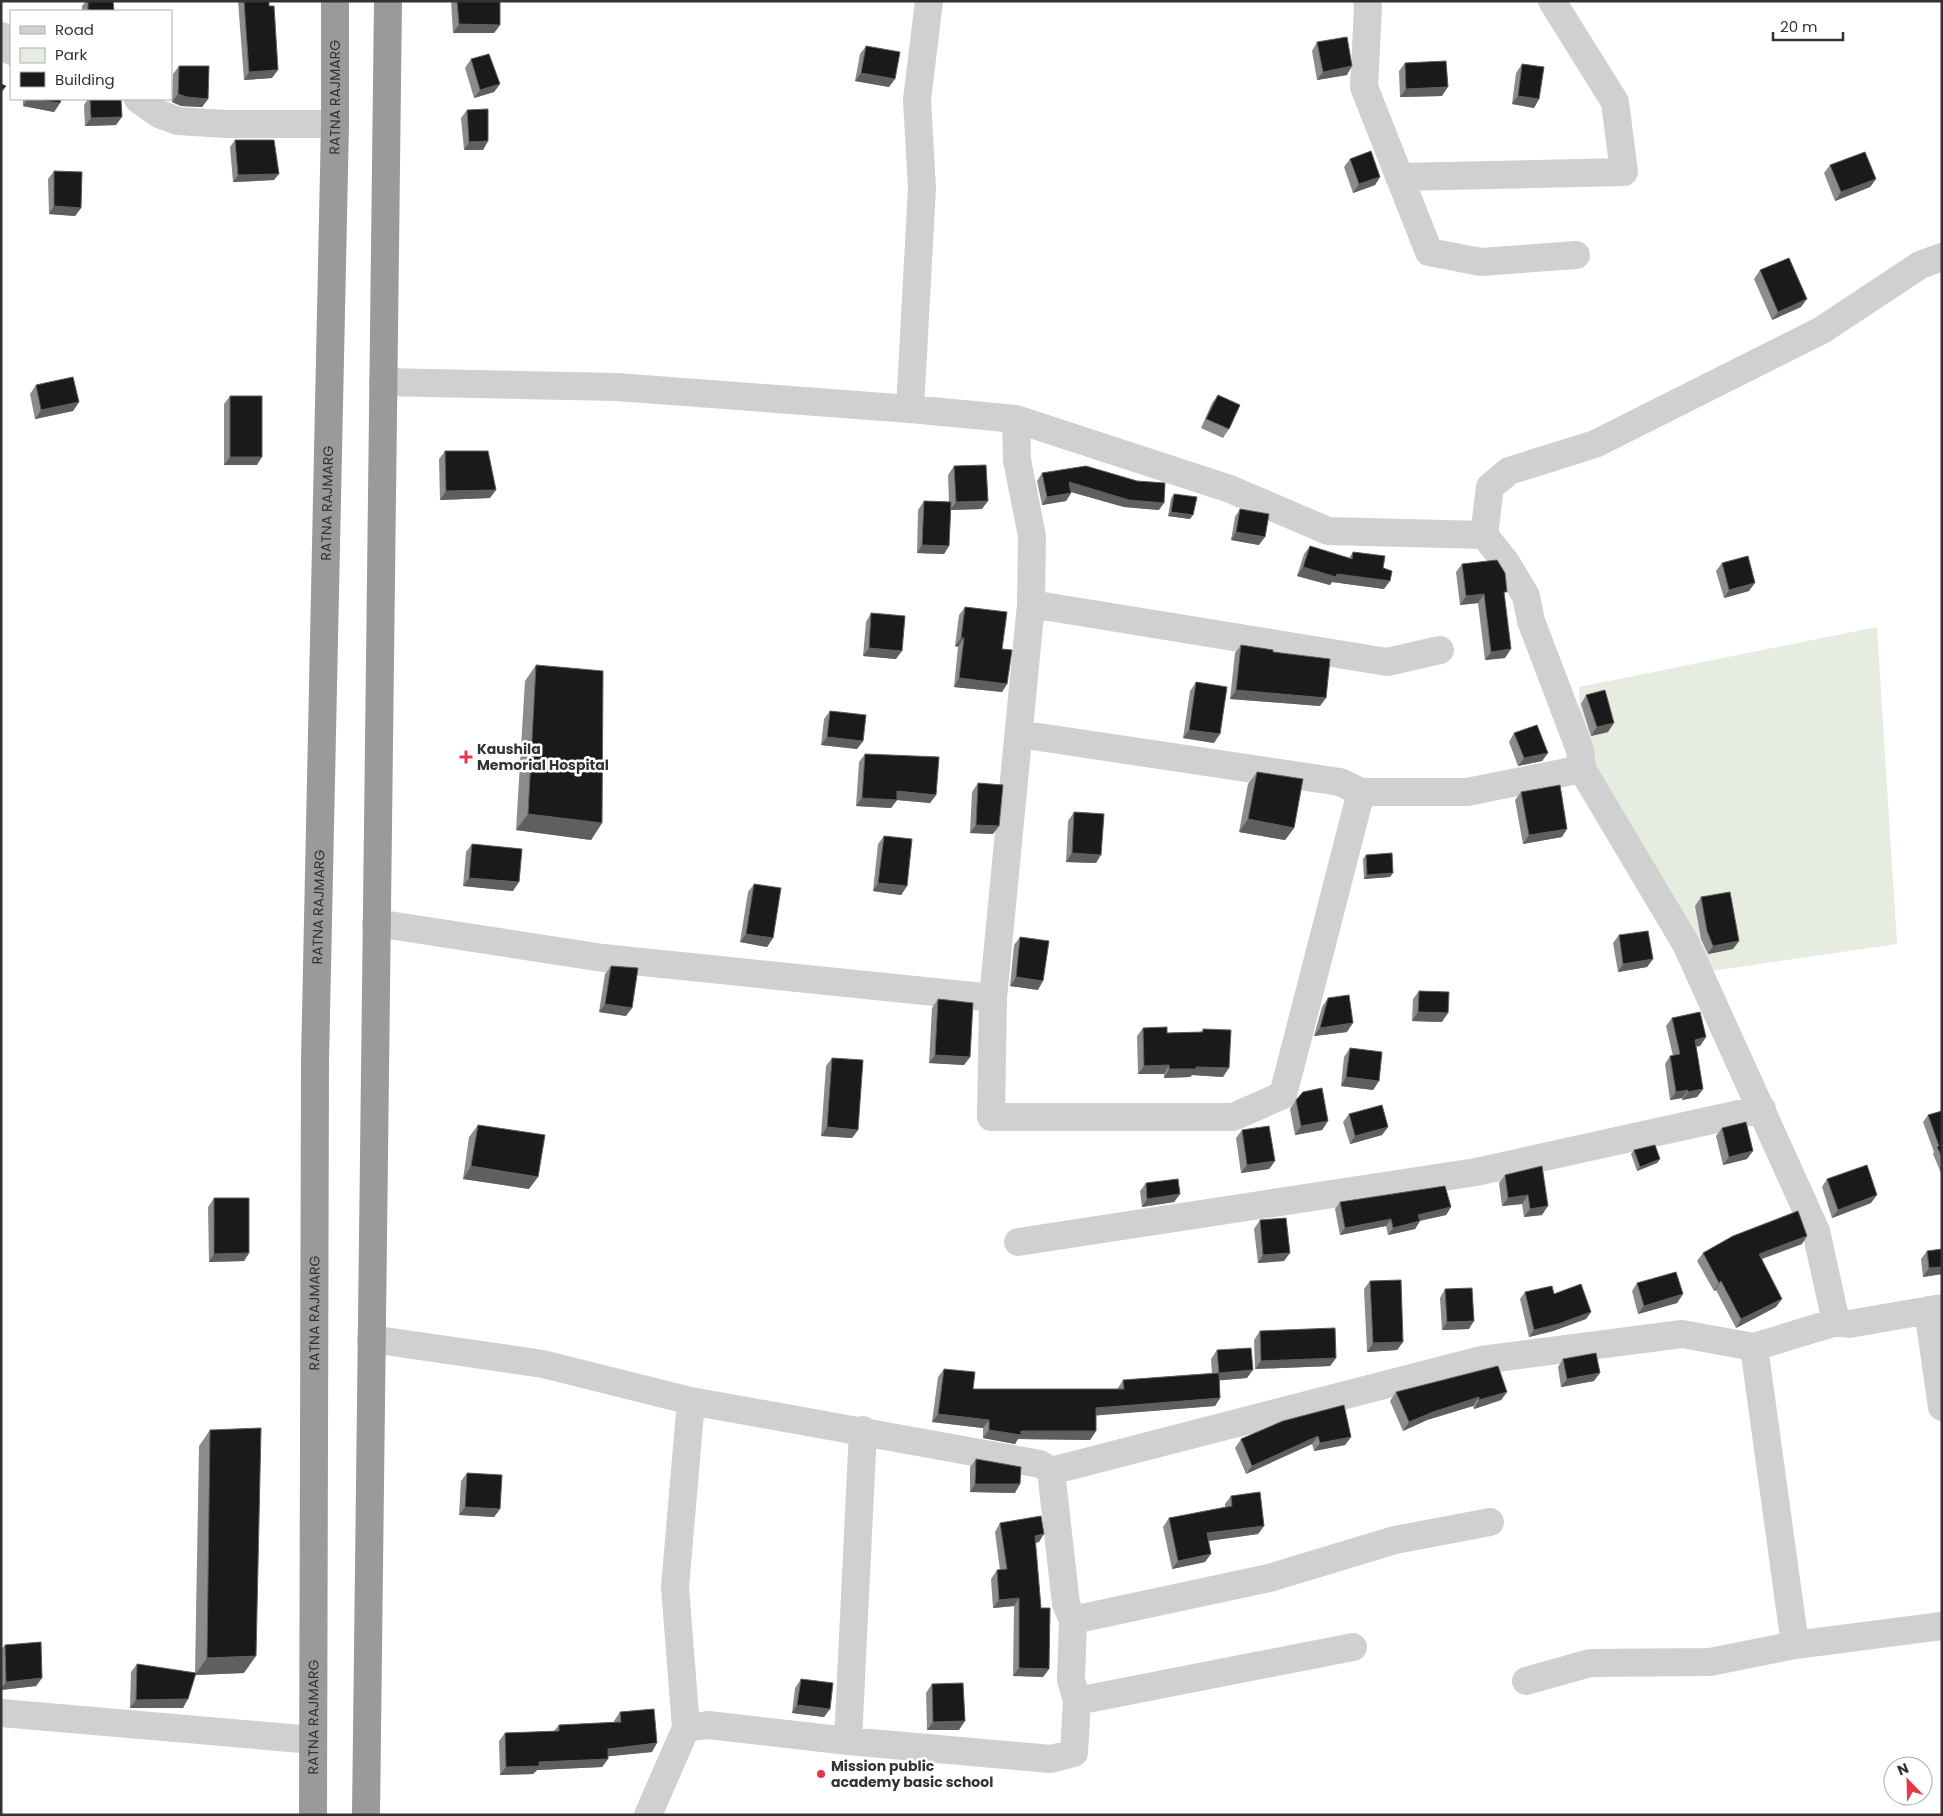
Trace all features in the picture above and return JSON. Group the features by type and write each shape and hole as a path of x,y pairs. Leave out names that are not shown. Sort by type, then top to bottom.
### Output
{"highway":[{"name":"RATNA RAJMARG","path":"313,1815 315,1061 335,124 335,1"},
{"path":"366,1815 388,1"}],"street":[{"path":"910,408 922,188 918,100 928,1"},
{"path":"1367,1 1364,87 1429,252 1481,262 1576,255"},
{"path":"1399,177 1624,172 1615,102 1552,1"},
{"path":"1,36 10,50"},
{"path":"139,100 159,114 178,121 225,124 335,124"},
{"path":"1836,1322 1816,1231 1762,1109 1686,944 1582,769 1580,750 1531,621 1526,596 1505,561 1484,535 1490,487 1509,471 1595,444 1822,330 1920,264 1942,257"},
{"path":"383,382 617,387 910,408 1016,419 1230,489 1328,531 1484,535"},
{"path":"1016,419 1018,460 1032,536 1031,604 993,998 991,1117 1233,1117 1283,1095 1361,792"},
{"path":"1031,604 1387,662 1440,650"},
{"path":"1019,734 1340,782 1361,792 1466,792 1582,769"},
{"path":"376,923 603,958 993,998"},
{"path":"1018,1242 1476,1172 1762,1109"},
{"path":"371,1339 543,1364 692,1400 1040,1464 1051,1471 1481,1360 1682,1334 1754,1347 1836,1322 1849,1324 1935,1309 1942,1407"},
{"path":"1754,1347 1795,1645"},
{"path":"648,1815 686,1728 675,1587 692,1400"},
{"path":"848,1741 863,1430"},
{"path":"686,1728 708,1725 848,1741 1051,1759 1074,1753 1077,1700 1071,1680 1073,1620 1066,1604 1051,1471"},
{"path":"1073,1620 1270,1578 1395,1540 1490,1522"},
{"path":"1526,1681 1590,1663 1710,1662 1795,1645 1942,1626"},
{"path":"1077,1700 1353,1647"},
{"path":"1,1713 313,1740"}],"green space":[{"path":"1877,627 1897,944 1712,971 1580,750 1579,687"}],"building":[{"path":"88,1 113,1 114,10 88,10"},
{"path":"244,1 269,1 269,6 274,6 278,70 249,72"},
{"path":"457,1 500,1 500,25 459,24"},
{"path":"1347,37 1352,66 1323,72 1317,42"},
{"path":"866,46 900,52 895,79 861,73"},
{"path":"489,54 500,84 480,90 471,59"},
{"path":"1446,61 1448,87 1406,89 1405,63"},
{"path":"1522,64 1544,67 1539,99 1518,96"},
{"path":"179,66 209,66 208,99 178,94"},
{"path":"1,84 6,86 1,92"},
{"path":"40,100 61,100 60,103"},
{"path":"90,100 121,100 122,117 91,118"},
{"path":"488,109 488,141 469,142 467,110"},
{"path":"235,140 274,140 279,174 238,175"},
{"path":"1371,151 1380,177 1359,184 1350,159"},
{"path":"1865,152 1876,179 1841,192 1830,165"},
{"path":"54,171 82,172 81,208 54,206"},
{"path":"1789,258 1807,299 1778,312 1760,270"},
{"path":"73,377 79,402 41,410 36,385"},
{"path":"1218,395 1240,405 1229,429 1206,419"},
{"path":"230,396 262,396 262,457 230,457"},
{"path":"445,451 488,451 496,490 446,491"},
{"path":"986,465 988,501 956,502 954,466"},
{"path":"1086,466 1137,481 1165,483 1164,503 1129,500 1069,482 1071,493 1047,497 1042,473"},
{"path":"1174,494 1197,497 1193,515 1171,512"},
{"path":"924,501 951,502 949,546 922,545"},
{"path":"1240,509 1269,514 1265,537 1236,532"},
{"path":"1310,546 1352,559 1353,552 1385,556 1383,568 1392,571 1390,581 1337,574 1336,577 1303,567"},
{"path":"1748,556 1755,583 1729,590 1722,563"},
{"path":"1497,560 1505,573 1507,592 1504,592 1511,649 1491,652 1484,594 1466,596 1462,564"},
{"path":"965,607 1007,612 1002,649 1012,650 1007,684 959,678 964,638 961,638"},
{"path":"871,613 905,616 902,651 869,648"},
{"path":"1241,645 1273,650 1273,652 1330,659 1326,698 1236,690"},
{"path":"536,665 603,671 602,823 528,814"},
{"path":"1196,682 1227,687 1220,734 1189,730"},
{"path":"1605,690 1614,723 1597,727 1586,695"},
{"path":"830,711 866,715 863,741 827,737"},
{"path":"1537,725 1548,753 1524,758 1514,733"},
{"path":"865,754 939,757 936,795 897,791 897,800 862,798"},
{"path":"1257,772 1303,779 1294,828 1248,819"},
{"path":"978,783 1003,785 999,826 976,825"},
{"path":"1560,785 1567,829 1529,835 1521,792"},
{"path":"1074,812 1104,814 1101,855 1072,853"},
{"path":"884,836 912,839 907,886 878,883"},
{"path":"472,844 522,849 519,882 469,878"},
{"path":"1392,853 1393,873 1367,875 1366,855"},
{"path":"754,884 781,888 773,938 746,934"},
{"path":"1730,892 1739,941 1713,946 1707,931 1701,897"},
{"path":"1648,931 1653,959 1623,964 1619,935"},
{"path":"1020,937 1049,941 1043,981 1016,977"},
{"path":"611,966 638,968 632,1008 605,1004"},
{"path":"1419,991 1449,992 1448,1013 1418,1012"},
{"path":"1349,995 1353,1023 1320,1028 1328,998"},
{"path":"938,999 973,1003 970,1057 935,1055"},
{"path":"1700,1012 1706,1037 1695,1040 1703,1089 1676,1092 1670,1056 1680,1054 1672,1018"},
{"path":"1167,1027 1167,1033 1203,1032 1203,1029 1231,1030 1229,1068 1196,1067 1196,1069 1169,1069 1169,1065 1144,1066 1143,1028"},
{"path":"1350,1048 1382,1052 1379,1081 1346,1077"},
{"path":"832,1058 863,1060 858,1130 827,1127"},
{"path":"1322,1088 1328,1121 1301,1126 1296,1100 1303,1092"},
{"path":"1382,1105 1388,1127 1355,1136 1349,1114"},
{"path":"1942,1111 1942,1157 1937,1147 1939,1146 1928,1115"},
{"path":"1746,1122 1753,1151 1729,1157 1722,1128"},
{"path":"478,1125 545,1135 538,1177 471,1166"},
{"path":"1269,1126 1275,1161 1247,1165 1242,1130"},
{"path":"1655,1145 1660,1159 1640,1167 1634,1150"},
{"path":"1867,1165 1877,1195 1838,1210 1827,1179"},
{"path":"1542,1166 1548,1206 1530,1209 1528,1195 1508,1198 1505,1175"},
{"path":"1178,1179 1180,1194 1147,1199 1146,1183"},
{"path":"1445,1186 1451,1207 1418,1215 1420,1221 1393,1228 1391,1219 1345,1228 1340,1202"},
{"path":"214,1198 249,1198 249,1253 214,1254"},
{"path":"1798,1211 1807,1236 1759,1254 1782,1299 1741,1319 1721,1281 1719,1283 1703,1253 1733,1236"},
{"path":"1286,1218 1290,1253 1263,1255 1260,1220"},
{"path":"1942,1249 1942,1267 1929,1268 1927,1251"},
{"path":"1676,1272 1683,1294 1644,1306 1637,1283"},
{"path":"1401,1280 1403,1342 1373,1343 1370,1281"},
{"path":"1581,1284 1591,1312 1558,1324 1534,1330 1525,1292 1552,1286 1554,1294"},
{"path":"1472,1288 1474,1321 1447,1322 1445,1289"},
{"path":"1335,1328 1336,1358 1261,1361 1260,1331"},
{"path":"1251,1348 1253,1370 1219,1373 1217,1350"},
{"path":"1596,1353 1600,1373 1567,1379 1563,1359"},
{"path":"1498,1366 1507,1392 1479,1400 1479,1397 1409,1422 1396,1392"},
{"path":"944,1369 975,1372 973,1389 1124,1389 1123,1380 1219,1373 1220,1398 1096,1408 1096,1431 1021,1431 1021,1435 989,1430 989,1420 938,1414"},
{"path":"1344,1405 1351,1437 1320,1443 1318,1436 1252,1466 1241,1439 1283,1421"},
{"path":"261,1428 256,1656 207,1658 210,1430"},
{"path":"976,1459 1021,1467 1020,1484 975,1484"},
{"path":"467,1473 502,1475 500,1509 465,1507"},
{"path":"1260,1492 1264,1526 1207,1533 1211,1554 1178,1561 1169,1518 1232,1506 1231,1496"},
{"path":"1041,1516 1044,1534 1035,1536 1041,1608 1050,1608 1049,1669 1019,1668 1019,1598 999,1600 997,1570 1007,1569 1000,1523"},
{"path":"41,1642 42,1678 6,1682 5,1645"},
{"path":"137,1664 196,1673 188,1699 136,1700"},
{"path":"801,1679 833,1683 830,1709 797,1705"},
{"path":"963,1683 965,1721 933,1722 932,1684"},
{"path":"654,1709 657,1743 608,1749 608,1759 539,1762 539,1766 506,1767 505,1733 559,1731 559,1725 621,1722 620,1712"}],"place":[{"name":"Kaushila Memorial Hospital","path":"466,757"},
{"name":"Mission public academy basic school","path":"821,1774"}]}
